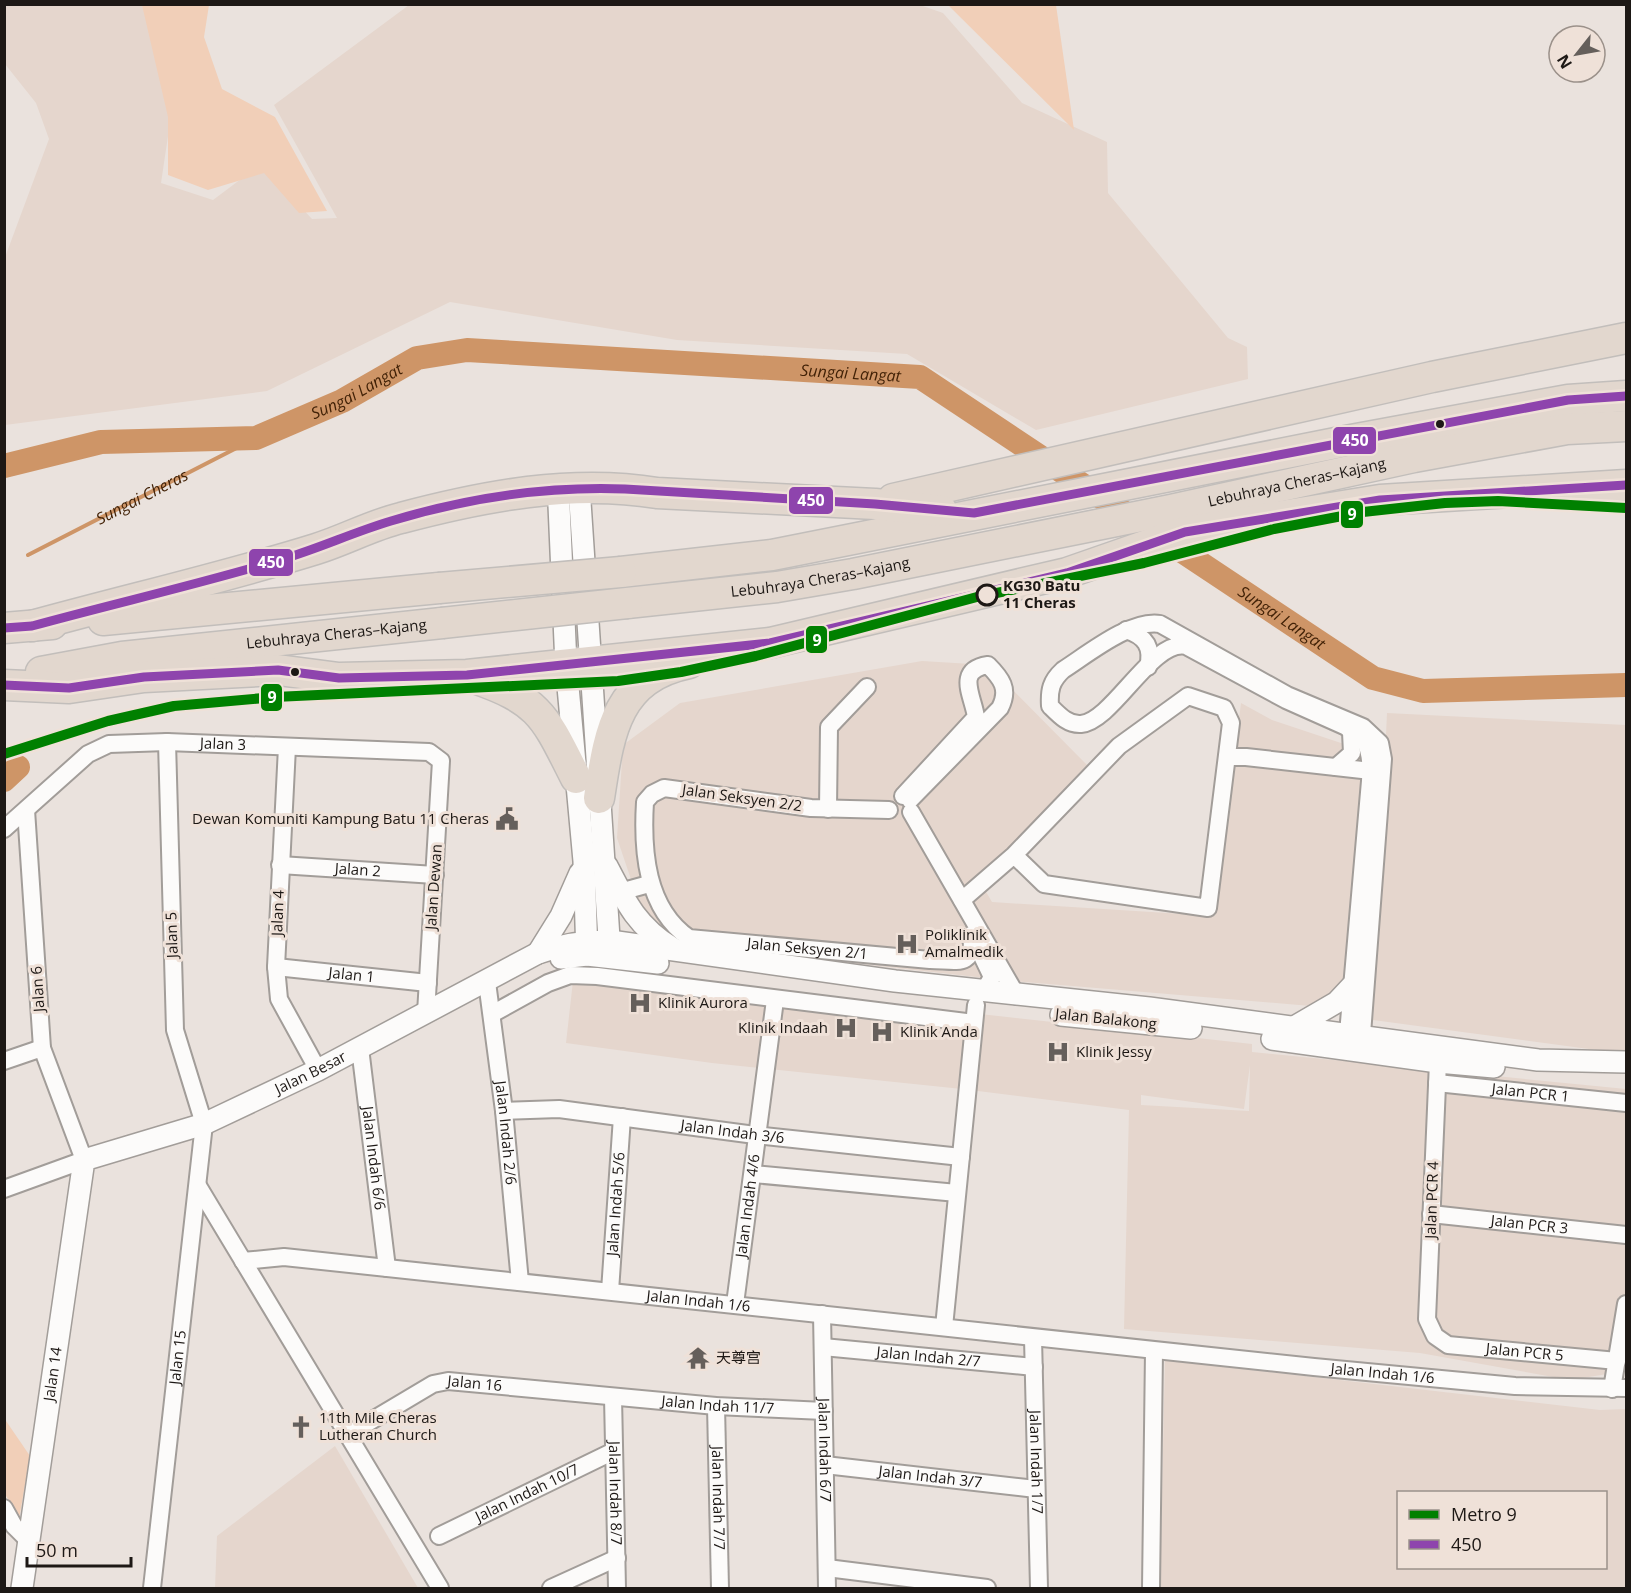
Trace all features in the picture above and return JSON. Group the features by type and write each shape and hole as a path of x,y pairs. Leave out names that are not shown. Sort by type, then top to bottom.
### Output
{"highway":[{"path":"875,504 1432,378 1614,340 1626,328"},
{"name":"Lebuhraya Cheras–Kajang","path":"18,627 621,572 772,555 1160,476 1568,400 1626,396"},
{"name":"Lebuhraya Cheras–Kajang","path":"4,679 122,657 777,587 853,574 1050,554 1185,521 1414,457 1567,429 1626,426"},
{"path":"599,798 608,740 623,704 640,686 666,668 736,656 770,643 1050,554 1185,521 1327,495 1402,486 1520,482 1586,486 1626,485"},
{"path":"18,627 316,549 400,518 534,491 593,487 657,493 875,504 974,513"},
{"path":"212,578 345,554 476,520 569,503 621,501 657,493"},
{"path":"4,685 69,688 144,677 278,670 339,678 467,675 770,643"},
{"path":"467,675 505,688 529,702 549,727 576,778"}],"street":[{"path":"569,503 578,664 576,778 593,858 610,949 587,948 593,858 599,798 578,664"},
{"path":"1354,1042 1352,986 1374,779 1383,750 1376,737 1363,727 1287,695 1160,624 1151,622 1126,630 1055,678 1050,690 1050,706 1065,721 1082,724 1096,716 1172,646 1186,646 1286,700 1360,733 1365,740 1374,779 1354,1042"},
{"path":"1126,630 1139,635 1147,644 1150,652 1148,667"},
{"path":"988,665 1001,677 1005,688 1000,708 903,807 976,717 967,682 970,673 978,667 988,665"},
{"path":"828,809 829,727 867,687"},
{"path":"962,900 1014,855 1119,746 1188,696 1224,708 1231,723 1231,758 1208,908 1044,884 1014,855"},
{"path":"1336,767 1353,753 1351,732 1347,727"},
{"name":"Jalan 3","path":"4,829 98,748 130,741 429,752 441,761"},
{"name":"Jalan 5","path":"167,742 175,1030 204,1124"},
{"name":"Jalan 4","path":"287,747 276,967 279,999 318,1070"},
{"path":"1231,758 1246,757 1336,767 1374,779"},
{"path":"1231,758 1244,764 1374,779"},
{"name":"Jalan Dewan","path":"426,1013 441,761"},
{"name":"Jalan Seksyen 2/2","path":"649,884 645,802 652,794 664,788 828,809 903,807"},
{"path":"903,807 962,900 1017,996"},
{"path":"903,807 992,977 976,1006 944,1327"},
{"name":"Jalan 6","path":"26,810 42,1048 84,1160"},
{"path":"593,858 620,891 637,921 652,935 677,952"},
{"path":"533,957 593,858"},
{"name":"Jalan 2","path":"280,866 435,875"},
{"path":"620,891 649,884"},
{"name":"Jalan Seksyen 2/1","path":"649,884 675,929 689,938 930,960 963,960 970,957 974,951 971,935"},
{"name":"Jalan Besar","path":"84,1160 204,1124 318,1070 533,957 587,948"},
{"name":"Jalan Balakong","path":"610,949 976,1006 1538,1060 1626,1062"},
{"name":"Jalan Balakong","path":"610,949 677,952 976,1006 1017,996 1149,1008 1294,1027 1354,1042 1437,1073 1626,1074"},
{"name":"Jalan 1","path":"276,967 428,983"},
{"path":"492,1014 548,983 570,975 597,976 775,1000 976,1006"},
{"name":"Jalan Indah 2/6","path":"487,982 504,1111 520,1282"},
{"path":"1294,1027 1337,1002 1352,986"},
{"name":"Jalan Indah 4/6","path":"735,1304 753,1174 755,1135 775,1000"},
{"path":"4,1061 42,1048"},
{"name":"Jalan Indah 6/6","path":"360,1048 387,1268"},
{"name":"Jalan PCR 1","path":"1437,1073 1626,1103"},
{"name":"Jalan PCR 4","path":"1435,1336 1427,1319 1437,1073"},
{"name":"Jalan Indah 3/6","path":"504,1111 547,1108 755,1135 961,1157"},
{"name":"Jalan Indah 5/6","path":"610,1291 622,1117"},
{"name":"Jalan 15","path":"152,1588 204,1124"},
{"path":"4,1189 84,1160"},
{"name":"Jalan 14","path":"22,1588 84,1160"},
{"path":"753,1174 957,1193"},
{"path":"198,1186 440,1588"},
{"name":"Jalan PCR 3","path":"1431,1214 1626,1235"},
{"name":"Jalan Indah 1/6","path":"243,1261 284,1257 1154,1351 1515,1386 1619,1388"},
{"path":"1619,1388 1617,1361 1626,1304"},
{"name":"Jalan Indah 6/7","path":"822,1314 827,1588"},
{"name":"Jalan PCR 5","path":"1435,1336 1448,1345 1617,1361"},
{"name":"Jalan Indah 1/7","path":"1033,1338 1039,1588"},
{"name":"Jalan Indah 2/7","path":"823,1347 1034,1367"},
{"path":"1151,1588 1154,1351"},
{"name":"Jalan 16","path":"349,1434 433,1384 448,1381 613,1397"},
{"name":"Jalan Indah 11/7","path":"613,1397 716,1406 824,1411"},
{"name":"Jalan Indah 8/7","path":"613,1397 617,1588"},
{"name":"Jalan Indah 7/7","path":"716,1406 720,1588"},
{"name":"Jalan Indah 10/7","path":"439,1536 614,1451"},
{"name":"Jalan Indah 3/7","path":"825,1465 1036,1489"},
{"path":"4,1508 14,1526 29,1541"},
{"path":"551,1588 616,1558"},
{"path":"827,1568 934,1585 987,1588"}],"shaded area":[{"path":"5,5 143,5 171,116 161,183 213,200 261,164 312,219 337,218 274,105 409,5 920,5 943,13 1022,103 1107,142 1108,193 1228,338 1247,347 1248,379 1036,430 907,354 677,340 450,302 267,391 5,425 4,260 49,139 36,103 5,64"},
{"path":"142,5 209,5 204,37 222,89 275,117 327,211 299,213 264,173 208,190 168,175 168,117"},
{"path":"948,5 1056,5 1074,130"},
{"path":"922,661 988,665 1087,765 979,880 992,902 1215,916 1241,703 1272,720 1353,747 1366,763 1352,981 1311,1006 1012,981 686,944 642,912 617,838 623,745 680,703"},
{"path":"1387,713 1626,725 1626,1054 1373,1020"},
{"path":"573,981 978,1028 980,1014 1252,1044 1252,1052 1626,1089 1626,1371 1570,1380 1420,1353 1124,1329 1129,1110 962,1089 712,1063 566,1043","holes":["1250,1065 1249,1111 1141,1105 1141,1095 1244,1109"]},
{"path":"1165,1360 1600,1410 1626,1409 1626,1588 1160,1588"},
{"path":"4,1418 30,1456 19,1519 5,1494"},
{"path":"335,1446 418,1588 215,1588 217,1536"}],"waterway":[{"name":"Sungai Langat","path":"4,466 101,442 256,438 342,401 417,358 467,350 920,377 1373,678 1423,691 1626,685"},
{"name":"Sungai Cheras","path":"28,555 256,438"},
{"name":"Sungai Cheras","path":"4,780 18,767"}],"metro line":[{"name":"9","path":"4,754 108,721 174,706 275,697 618,681 681,672 756,656 977,597 1144,563 1274,529 1363,512 1445,503 1498,501 1626,508"}],"transit line":[{"name":"450","path":"4,628 32,626 189,585 297,555 391,521 449,506 507,495 566,490 625,489 875,504 974,513 1568,400 1626,396"},
{"name":"450","path":"4,685 69,688 144,677 278,670 339,678 467,675 770,643 1067,573 1185,532 1380,500 1626,485"}],"place":[{"name":"KG30 Batu 11 Cheras","path":"987,595"},
{"name":"Dewan Komuniti Kampung Batu 11 Cheras","path":"507,819"},
{"name":"Poliklinik Amalmedik","path":"907,944"},
{"name":"Klinik Aurora","path":"640,1003"},
{"name":"Klinik Indaah","path":"846,1028"},
{"name":"Klinik Anda","path":"882,1032"},
{"name":"Klinik Jessy","path":"1058,1052"},
{"name":"天尊宫","path":"698,1358"},
{"name":"11th Mile Cheras Lutheran Church","path":"301,1427"}]}
